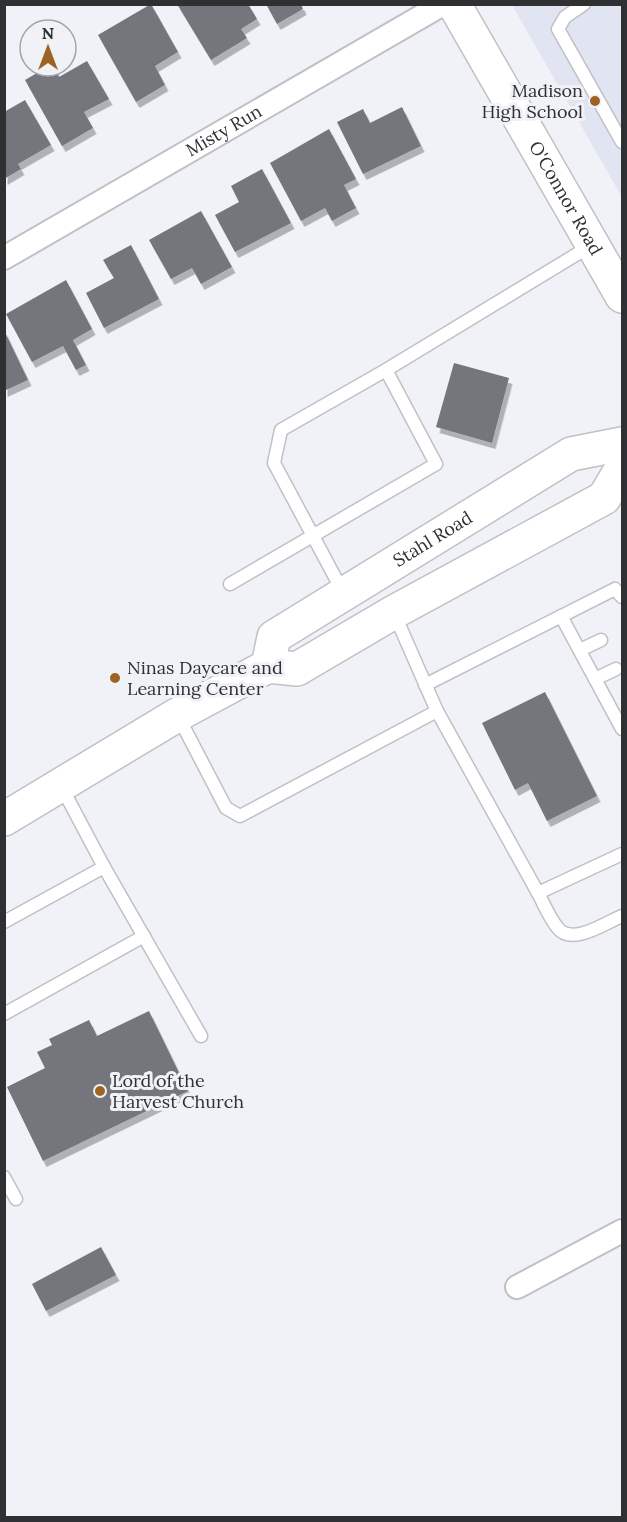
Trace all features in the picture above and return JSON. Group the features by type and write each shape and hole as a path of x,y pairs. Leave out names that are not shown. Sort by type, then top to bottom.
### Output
{"street":[{"name":"O'Connor Road","path":"457,9 622,296"},
{"name":"Misty Run","path":"4,258 457,9"},
{"name":"Stahl Road","path":"268,666 274,637 571,454 622,444"},
{"path":"4,819 177,715 268,666 297,669 394,612 604,498 622,468"},
{"path":"517,1287 622,1231"}],"lane":[{"path":"584,4 565,17 558,28 622,142"},
{"path":"345,594 274,463 281,430 386,370 592,245"},
{"path":"230,584 436,464 386,370"},
{"path":"425,685 615,589 622,597"},
{"path":"394,612 437,711 557,928 565,934 579,935 622,916"},
{"path":"561,616 622,729"},
{"path":"580,650 601,640"},
{"path":"595,679 616,669"},
{"path":"610,706 622,699"},
{"path":"177,715 226,808 240,816 437,711"},
{"path":"61,785 104,867 201,1036"},
{"path":"538,892 622,854"},
{"path":"4,922 104,867"},
{"path":"4,1014 144,936"},
{"path":"4,1177 16,1198"}],"shaded area":[{"name":"Madison High School","path":"512,5 622,5 622,197"}],"building":[{"path":"151,4 178,52 155,66 165,85 136,102 98,35"},
{"path":"177,4 248,4 257,19 241,29 247,38 211,60"},
{"path":"266,4 301,4 303,9 277,24"},
{"path":"87,61 109,99 84,112 93,128 62,146 25,80 28,78 78,78 78,66"},
{"path":"25,100 51,145 18,164 21,169 4,179 4,112"},
{"path":"402,107 421,146 363,174 337,122 363,109 370,123"},
{"path":"329,129 356,179 344,185 356,208 332,221 325,208 301,221 270,163"},
{"path":"262,169 291,223 235,252 215,215 239,202 231,186"},
{"path":"201,211 232,267 201,284 192,268 171,279 149,240"},
{"path":"131,245 159,299 104,328 86,293 114,278 103,260"},
{"path":"66,280 92,329 73,340 86,365 76,370 63,346 32,362 6,314"},
{"path":"4,330 28,380 4,391"},
{"path":"454,363 509,378 492,443 436,427"},
{"path":"545,692 597,796 547,821 528,783 515,790 482,723"},
{"path":"149,1011 188,1091 43,1161 7,1087 45,1068 37,1052 52,1045 49,1039 89,1020 97,1036"},
{"path":"101,1247 116,1275 46,1311 32,1284"}],"place":[{"name":"Madison High School","path":"595,101"},
{"name":"Ninas Daycare and Learning Center","path":"115,678"},
{"name":"Lord of the Harvest Church","path":"100,1091"}]}
